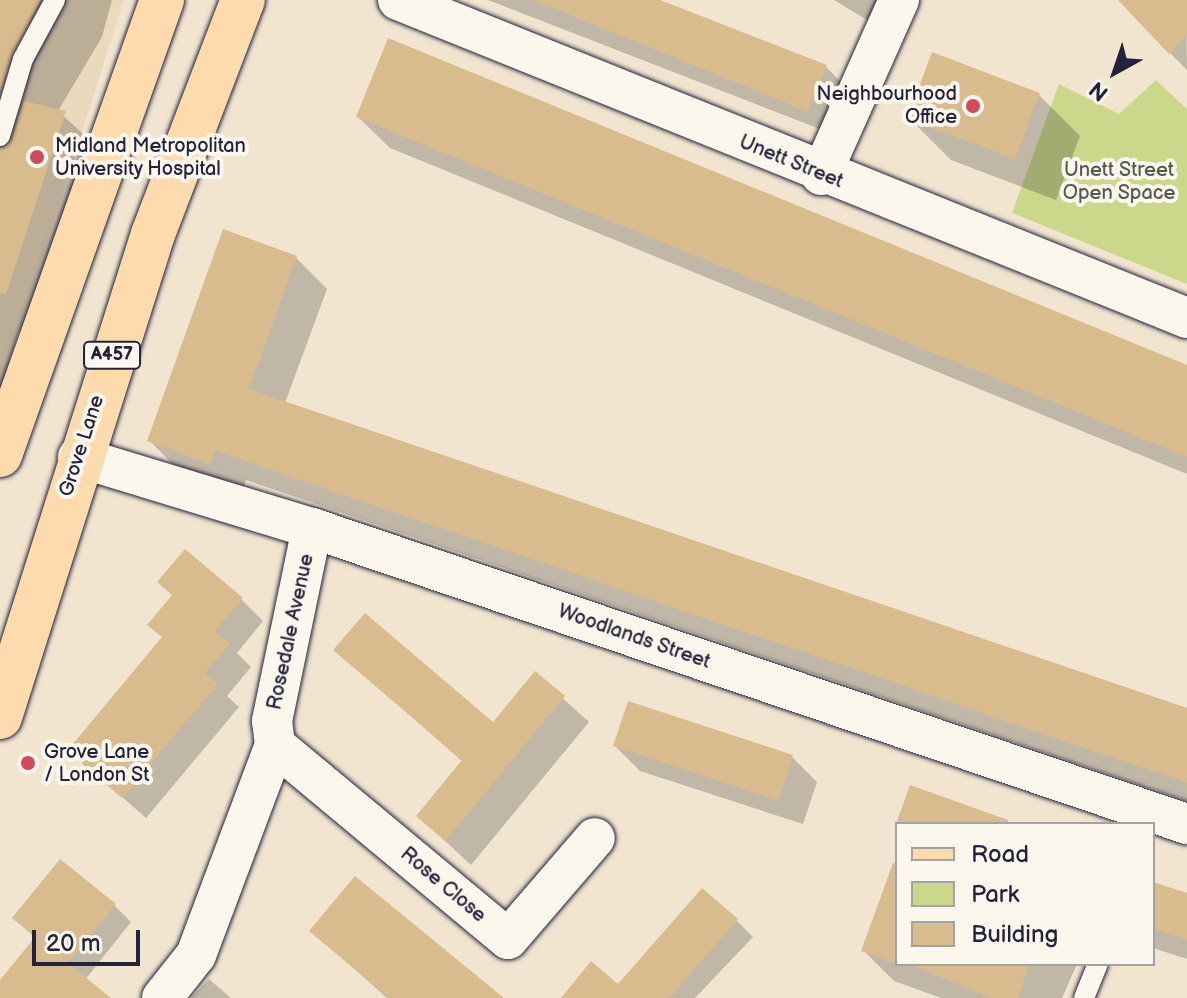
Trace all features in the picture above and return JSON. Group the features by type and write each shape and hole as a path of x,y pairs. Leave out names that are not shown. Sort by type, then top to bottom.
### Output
{"main road":[{"path":"0,455 162,0"},
{"name":"Grove Lane","path":"0,717 78,457 243,0"}],"street":[{"name":"Unett Street","path":"398,0 821,175 1187,318"},
{"path":"821,175 899,0"},
{"name":"Woodlands Street","path":"78,457 312,528 1187,824"},
{"name":"Rosedale Avenue","path":"162,998 196,955 275,745 272,721 312,528"},
{"name":"Rose Close","path":"275,745 508,939 595,838"}],"lane":[{"path":"0,136 23,59 55,0"},
{"path":"1084,998 1097,966"}],"shaded area":[{"name":"Midland Metropolitan University Hospital","path":"0,0 124,0 0,389"}],"green space":[{"name":"Unett Street Open Space","path":"1156,80 1187,109 1187,284 1012,213 1059,84 1119,114"}],"building":[{"path":"0,0 40,0 0,91"},
{"path":"533,0 660,0 827,65 808,112"},
{"path":"1118,0 1187,0 1187,36 1169,54"},
{"path":"388,38 1187,365 1187,457 356,117"},
{"name":"Neighbourhood Office","path":"932,52 1040,93 1015,159 907,119"},
{"path":"24,101 66,111 6,294 0,293 0,149 12,140"},
{"path":"223,229 297,256 249,389 1187,708 1187,783 215,451 210,464 147,441"},
{"path":"185,549 243,598 215,631 230,644 205,673 218,684 122,798 67,751 162,637 147,625 172,595 157,582"},
{"path":"365,613 493,722 535,671 565,696 445,841 416,816 462,760 333,650"},
{"path":"628,701 793,755 778,801 613,746"},
{"path":"910,785 1008,820 1008,822 897,822"},
{"path":"60,859 116,904 68,963 111,998 0,998 0,980 35,937 12,918"},
{"path":"893,863 895,863 895,963 861,951"},
{"path":"355,876 504,998 389,998 309,931"},
{"path":"1155,883 1187,893 1187,940 1155,930"},
{"path":"702,888 738,919 669,998 561,998 591,961 618,984"},
{"path":"913,966 1028,966 1018,998 991,998"}],"place":[{"name":"Neighbourhood Office","path":"973,106"},
{"name":"Midland Metropolitan University Hospital","path":"37,157"},
{"name":"Grove Lane / London St","path":"28,763"}]}
